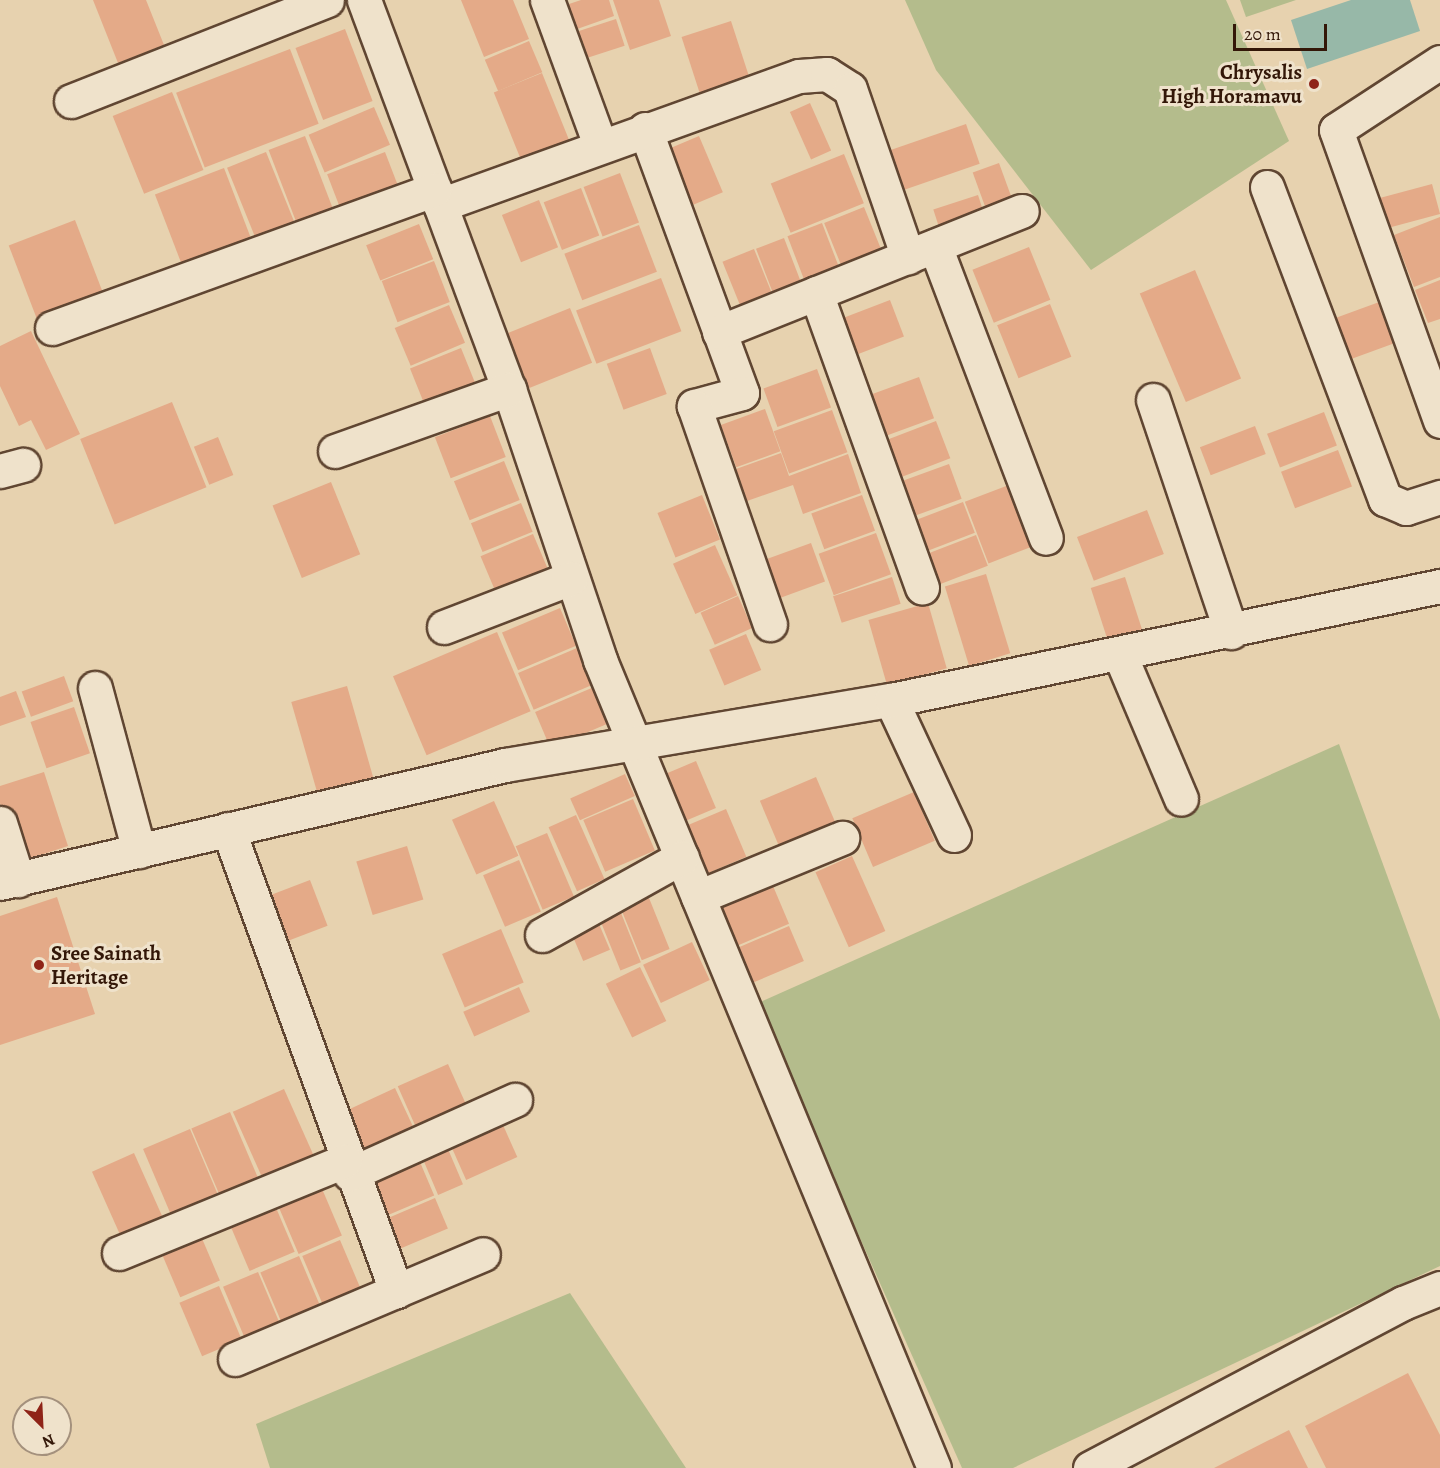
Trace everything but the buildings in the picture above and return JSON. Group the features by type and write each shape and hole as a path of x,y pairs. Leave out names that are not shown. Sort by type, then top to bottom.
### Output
{"street":[{"path":"71,101 327,0"},
{"path":"364,0 509,389 572,578 634,743 934,1468"},
{"path":"546,0 600,144"},
{"path":"1440,62 1336,130 1440,421"},
{"path":"52,328 799,76 827,74 841,79 850,89 1046,538"},
{"path":"645,129 742,393 694,406 770,624"},
{"path":"1267,187 1385,499 1406,508 1440,497"},
{"path":"719,332 1022,211"},
{"path":"816,293 922,588"},
{"path":"335,451 509,389"},
{"path":"1153,400 1231,632"},
{"path":"444,627 572,578"},
{"path":"0,823 9,882 505,765 891,700 1231,632 1440,586"},
{"path":"1120,655 1181,799"},
{"path":"95,688 139,851"},
{"path":"891,700 954,835"},
{"path":"228,829 348,1167 396,1291"},
{"path":"698,897 842,838"},
{"path":"542,935 682,857"},
{"path":"119,1253 348,1167 515,1100"},
{"path":"236,1359 483,1254"},
{"path":"1090,1468 1403,1303 1440,1288"}],"green space":[{"path":"905,0 1226,0 1289,141 1091,270 936,70"},
{"path":"1240,0 1296,0 1246,17"},
{"path":"1339,744 1440,1020 1440,1266 1013,1468 962,1468 756,1004"},
{"path":"570,1293 686,1468 270,1468 256,1424"}],"shaded area":[{"path":"1351,0 1410,0 1420,31 1307,69 1291,20"}],"place":[{"name":"Chrysalis High Horamavu","path":"1314,84"},
{"name":"Sree Sainath Heritage","path":"39,965"}]}
